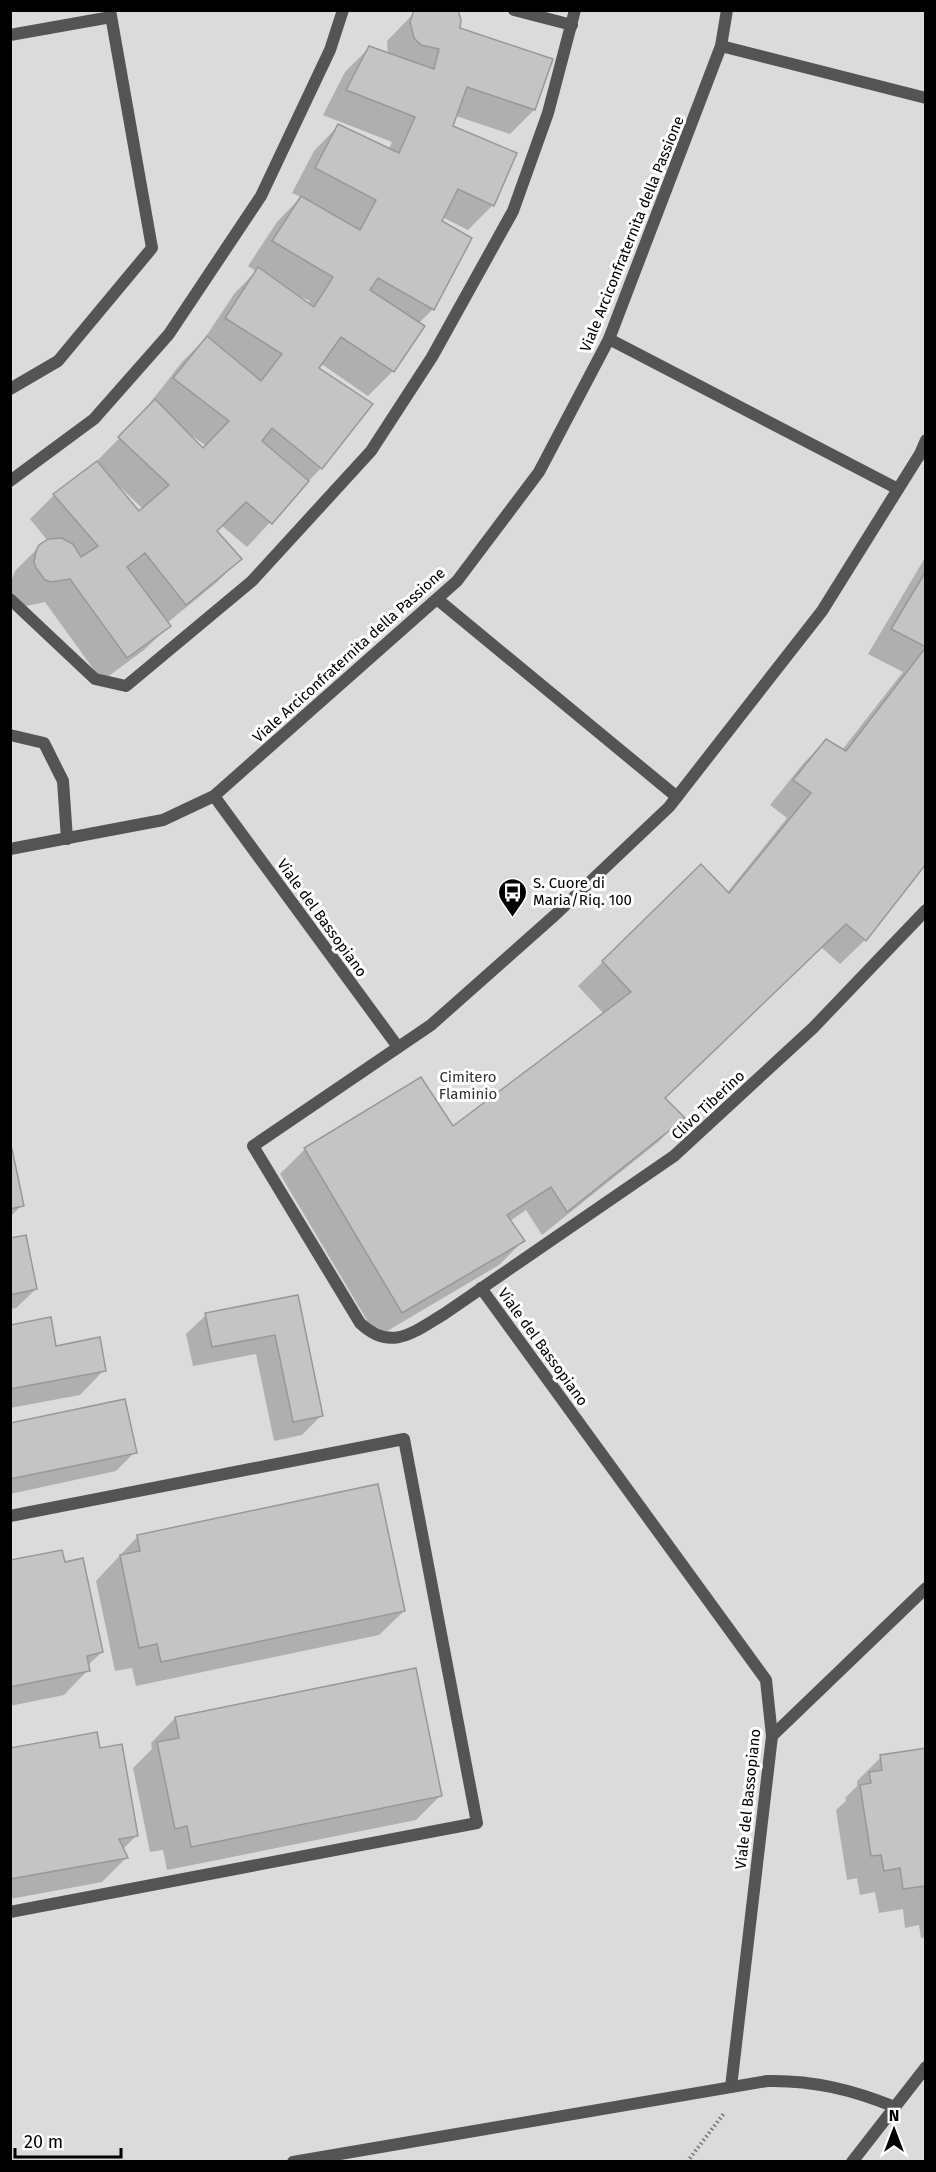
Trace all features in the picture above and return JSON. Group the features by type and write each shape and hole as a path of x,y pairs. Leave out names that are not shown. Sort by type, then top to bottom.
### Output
{"lane":[{"path":"10,481 94,419 169,334 261,196 330,50 343,10"},
{"path":"514,10 572,25"},
{"path":"10,599 95,679 126,686 252,581 370,451 432,357 513,211 549,113 576,10"},
{"name":"Viale Arciconfraternita della Passione","path":"10,849 163,820 214,796 457,581 539,472 609,339 721,46 727,10"},
{"path":"10,35 110,14 152,248 58,361 10,389"},
{"path":"721,46 926,98"},
{"path":"609,339 898,489"},
{"path":"398,1047 431,1025 555,915 669,807 822,611 926,440"},
{"path":"437,599 677,797"},
{"path":"10,735 44,743 63,782 67,839"},
{"name":"Viale del Bassopiano","path":"214,796 398,1047 253,1146 353,1312 367,1329 380,1337 398,1338 406,1336 482,1288 766,1680 772,1736 731,2087"},
{"name":"Clivo Tiberino","path":"482,1288 674,1156 813,1028 926,910"},
{"path":"10,1516 404,1439 477,1823 10,1912"},
{"path":"772,1736 926,1588"},
{"path":"852,2162 926,2067"},
{"path":"293,2162 767,2081 792,2081 837,2087 895,2107"}],"path":[{"path":"687,2162 725,2114 731,2087"}],"green space":[{"name":"Cimitero Flaminio","path":"11,11 925,11 925,2161 11,2161"}],"building":[{"path":"414,10 458,10 461,20 460,28 553,59 535,110 467,87 453,126 517,153 494,206 458,189 442,221 472,238 434,310 378,278 370,290 425,326 394,372 341,337 319,368 373,404 322,469 272,428 262,441 309,481 272,524 246,502 217,531 242,559 186,605 145,553 127,567 171,626 127,658 70,579 51,582 45,580 36,568 34,562 36,551 39,545 48,539 62,538 73,544 81,557 98,546 53,494 97,461 139,511 169,485 118,437 155,399 203,448 229,421 173,378 207,336 261,381 282,354 225,318 258,267 314,307 333,277 272,241 301,196 360,230 376,200 315,168 338,124 399,153 415,117 346,90 369,46 434,69 439,49 421,45 414,38 410,22"},
{"path":"926,571 926,647 891,629"},
{"path":"926,647 926,864 866,941 846,924 665,1098 685,1118 567,1212 551,1187 507,1215 525,1241 402,1313 304,1148 421,1077 453,1126 631,992 602,961 701,864 729,893 811,793 793,780 826,739 846,751"},
{"path":"12,1149 24,1206 10,1209 10,1150"},
{"path":"26,1235 37,1289 10,1295 10,1238"},
{"path":"298,1295 323,1416 293,1422 275,1335 212,1347 205,1313"},
{"path":"51,1317 56,1346 100,1337 106,1371 10,1389 10,1325"},
{"path":"125,1399 137,1453 10,1479 10,1423"},
{"path":"378,1484 405,1611 161,1662 157,1644 139,1648 120,1555 140,1551 137,1535"},
{"path":"62,1550 65,1562 83,1558 103,1652 87,1656 90,1671 10,1687 10,1560"},
{"path":"416,1668 442,1796 191,1847 187,1826 175,1829 157,1742 179,1738 175,1717"},
{"path":"97,1732 100,1748 122,1744 138,1836 119,1839 128,1858 10,1879 10,1748"},
{"path":"926,1748 926,1886 903,1889 900,1868 884,1871 881,1855 871,1856 860,1785 871,1783 869,1772 882,1770 880,1755"}],"place":[{"name":"S. Cuore di Maria/Riq. 100","path":"512,918"}]}
